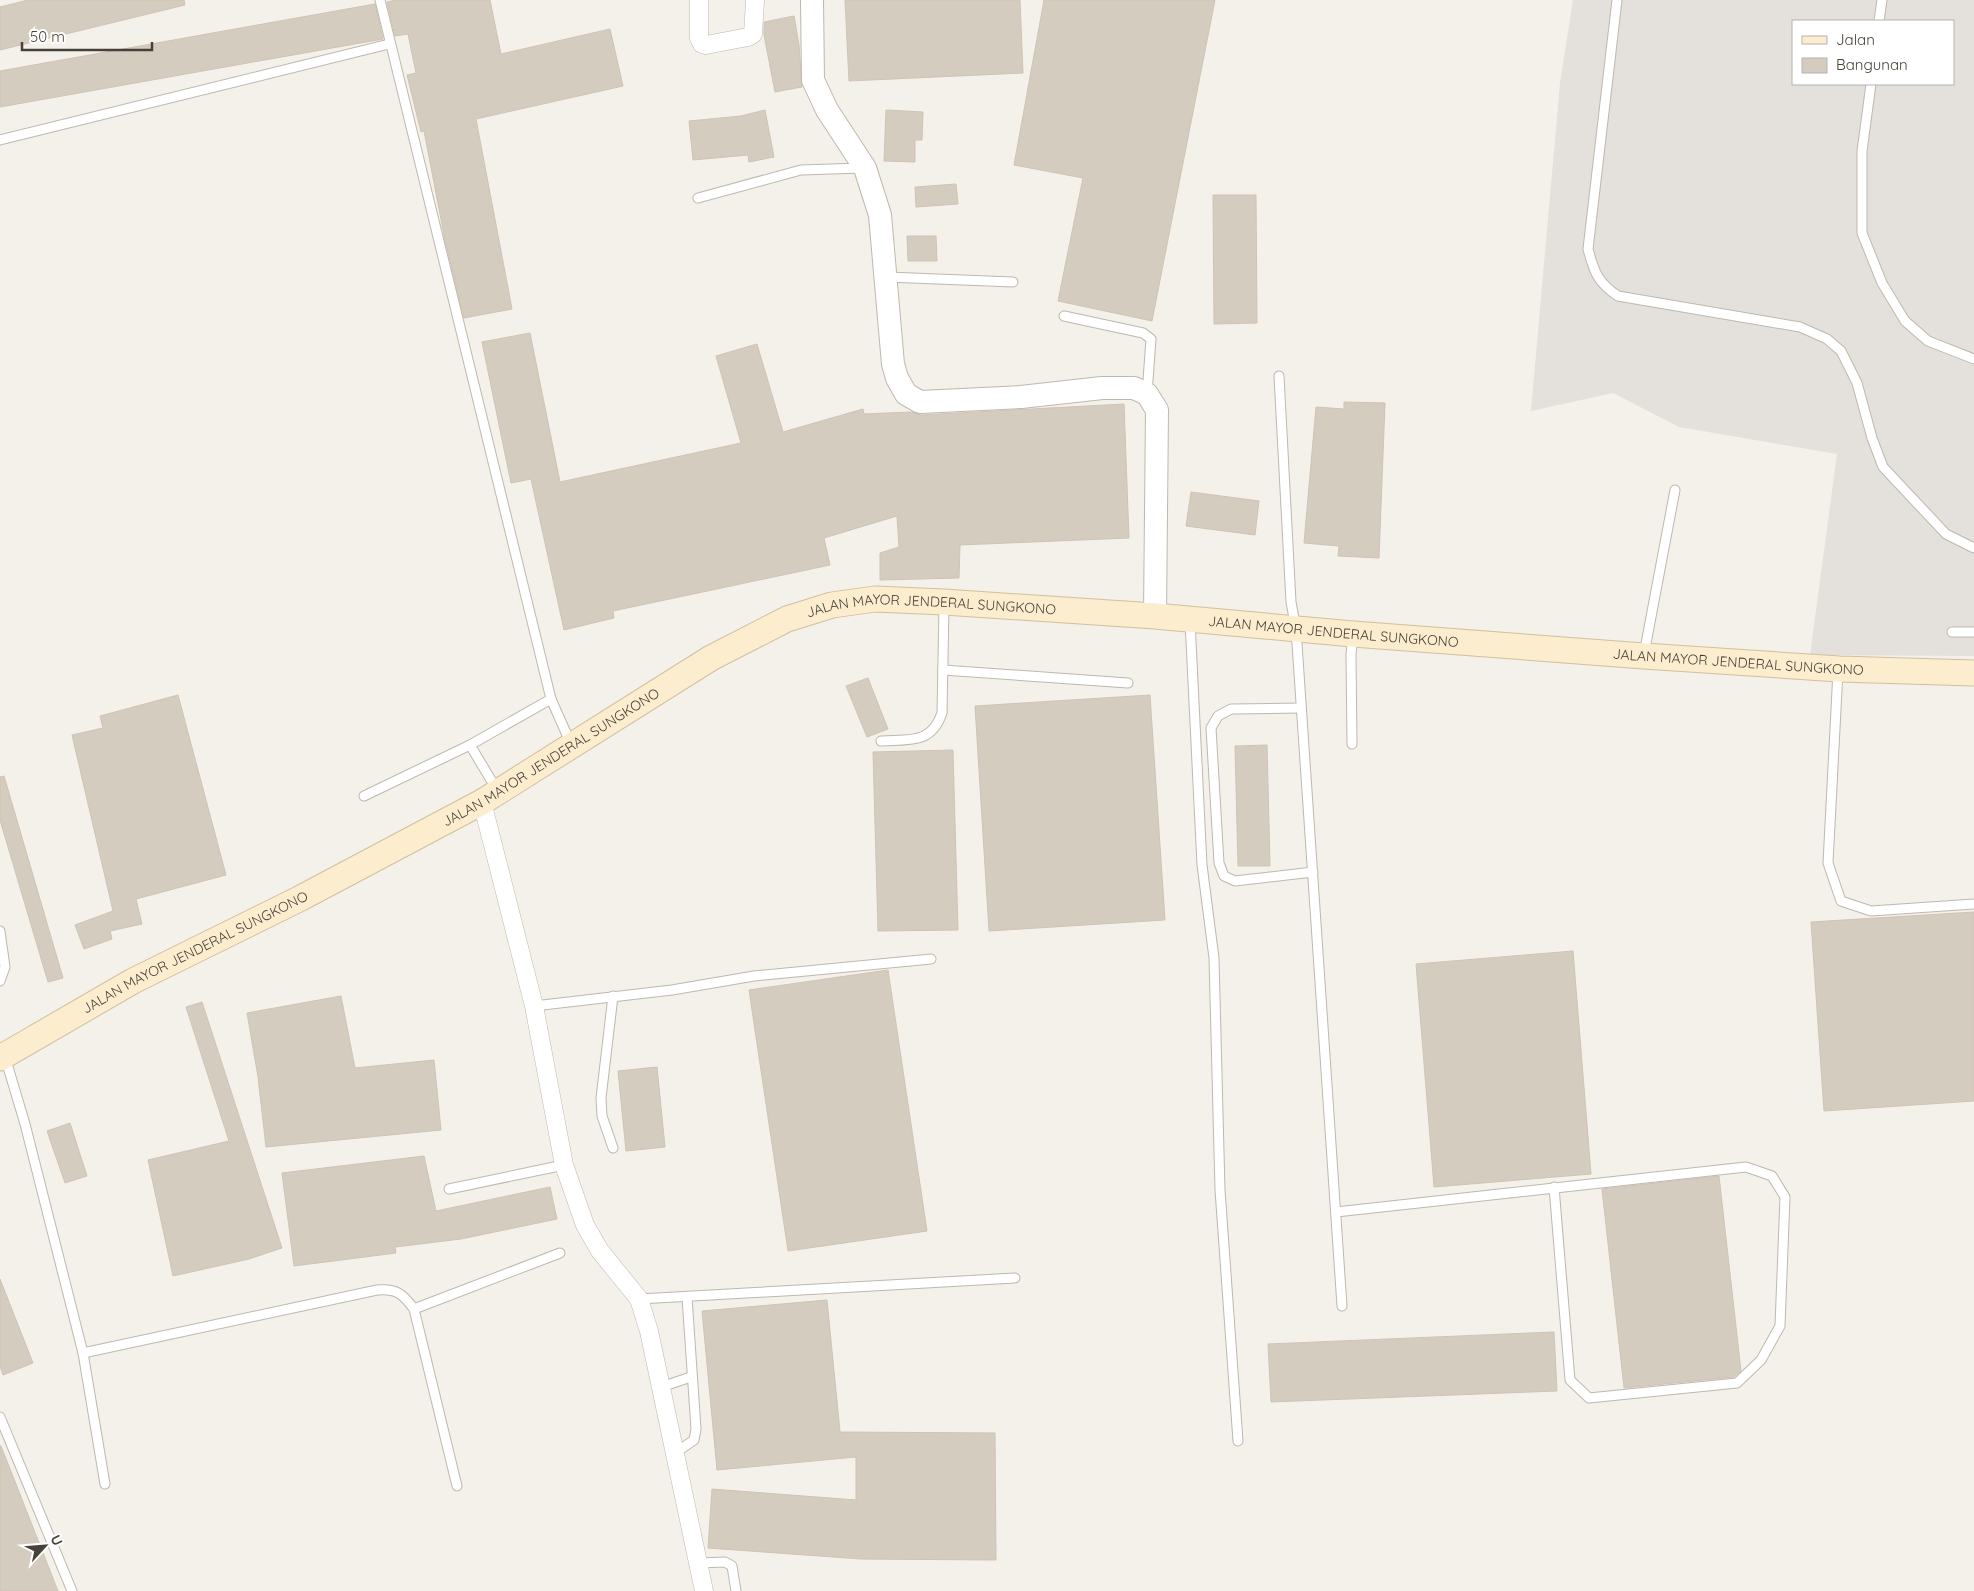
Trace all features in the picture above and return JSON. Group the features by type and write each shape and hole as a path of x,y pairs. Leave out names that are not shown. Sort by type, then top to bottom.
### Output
{"main road":[{"name":"JALAN MAYOR JENDERAL SUNGKONO","path":"2,1057 133,981 299,899 490,797 710,658 787,619 832,605 876,599 944,602 1155,616 1353,634 1644,656 1839,669 1974,673"}],"street":[{"path":"699,0 699,38 702,44 706,45 748,38 753,34 758,0"},
{"path":"812,0 813,80 827,110 865,168 880,215 887,277 888,326 893,364 897,378 906,394 920,402 1021,397 1102,388 1134,388 1147,394 1157,410 1155,616"},
{"path":"490,797 534,1006 564,1165 585,1224 600,1251 639,1299 649,1331 704,1591"}],"lane":[{"path":"380,0 551,699 572,745"},
{"path":"1617,0 1588,249 1592,267 1603,286 1618,296 1800,327 1827,339 1841,351 1858,383 1872,438 1883,467 1946,534 1974,548"},
{"path":"1879,20 1882,0"},
{"path":"0,140 390,44"},
{"path":"1871,85 1862,151 1862,233 1882,283 1905,321 1928,341 1974,359"},
{"path":"698,198 801,170 865,168"},
{"path":"887,277 1013,282"},
{"path":"1064,316 1143,333 1151,339 1147,394"},
{"path":"1279,376 1291,602 1296,629 1302,708 1342,1306"},
{"path":"1644,656 1675,490"},
{"path":"881,742 925,737 937,728 942,713 944,602"},
{"path":"1190,619 1202,865 1214,958 1220,1190 1238,1442"},
{"path":"1952,632 1974,632"},
{"path":"1352,744 1351,655 1353,634"},
{"path":"1839,669 1835,704 1828,863 1841,901 1871,911 1974,904"},
{"path":"942,670 1128,683"},
{"path":"364,796 470,745 551,699"},
{"path":"1302,708 1231,709 1218,716 1211,728 1219,863 1224,876 1234,880 1313,872"},
{"path":"470,745 490,797"},
{"path":"0,931 5,967 0,981"},
{"path":"534,1006 672,990 754,976 931,959"},
{"path":"613,996 602,1098 602,1116 613,1148"},
{"path":"2,1057 25,1124 83,1353 104,1484"},
{"path":"449,1189 564,1165"},
{"path":"1336,1212 1554,1187 1746,1167 1772,1176 1785,1197 1780,1326 1761,1360 1737,1383 1589,1398 1570,1380 1554,1187"},
{"path":"414,1309 560,1254"},
{"path":"639,1299 1014,1278"},
{"path":"83,1353 377,1290 389,1289 402,1293 414,1309 457,1486"},
{"path":"674,1453 694,1440 696,1429 687,1297"},
{"path":"660,1387 691,1376"},
{"path":"0,1417 72,1591"},
{"path":"698,1563 725,1562 732,1566 736,1591"}],"shaded area":[{"path":"1573,0 1974,0 1974,656 1810,655 1837,454 1679,427 1613,393 1531,411 1560,83"}],"building":[{"path":"28,0 184,0 185,5 0,50 0,7"},
{"path":"396,0 490,0 501,54 610,29 623,86 476,119 512,309 464,318 445,240 424,131 421,132 407,75 416,73 408,34 395,36 387,2"},
{"path":"845,0 1020,0 1023,73 849,81"},
{"path":"1044,0 1215,0 1152,321 1058,301 1083,178 1014,165"},
{"path":"375,4 383,39 0,107 0,71"},
{"path":"794,16 799,45 802,87 775,92 764,35 764,22"},
{"path":"765,110 774,157 749,162 748,155 693,160 689,121 741,116"},
{"path":"886,110 923,112 922,140 915,140 915,162 884,161"},
{"path":"956,184 958,204 916,207 915,187"},
{"path":"1213,195 1256,195 1257,323 1214,324"},
{"path":"907,236 936,236 937,261 908,261"},
{"path":"530,333 560,482 741,443 716,356 757,344 783,432 863,409 864,414 911,412 921,415 1124,404 1129,538 960,545 959,578 880,580 880,553 899,547 897,516 824,538 830,565 613,611 614,618 564,630 531,479 511,483 482,342"},
{"path":"1344,402 1385,403 1379,558 1338,556 1339,546 1304,543 1316,407 1344,409"},
{"path":"1191,492 1259,501 1255,535 1186,526"},
{"path":"868,678 888,729 867,737 846,686"},
{"path":"178,695 226,875 136,899 142,924 110,931 112,939 84,949 75,925 113,911 72,735 103,728 100,716"},
{"path":"1150,695 1165,920 989,931 975,706"},
{"path":"1267,745 1270,866 1238,866 1235,746"},
{"path":"953,750 958,930 878,931 873,752"},
{"path":"4,776 63,978 48,982 0,820 0,777"},
{"path":"1974,912 1974,1101 1824,1111 1811,922"},
{"path":"1573,951 1591,1174 1434,1187 1416,964"},
{"path":"888,970 927,1231 788,1251 749,990"},
{"path":"341,996 355,1068 434,1060 441,1130 266,1147 258,1077 247,1013"},
{"path":"202,1002 282,1248 249,1259 173,1276 148,1160 229,1141 186,1007"},
{"path":"657,1067 665,1147 626,1151 618,1071"},
{"path":"70,1123 87,1176 65,1183 47,1131"},
{"path":"424,1156 436,1211 550,1187 557,1219 461,1239 395,1247 396,1253 294,1266 282,1173"},
{"path":"1719,1176 1741,1371 1734,1377 1624,1388 1602,1189"},
{"path":"0,1279 33,1363 3,1375 0,1366"},
{"path":"827,1300 840,1432 995,1433 996,1560 861,1559 708,1548 712,1489 856,1500 856,1457 717,1470 702,1311"},
{"path":"1554,1332 1557,1391 1271,1402 1268,1344"},
{"path":"1,1446 58,1591 0,1591"}]}
